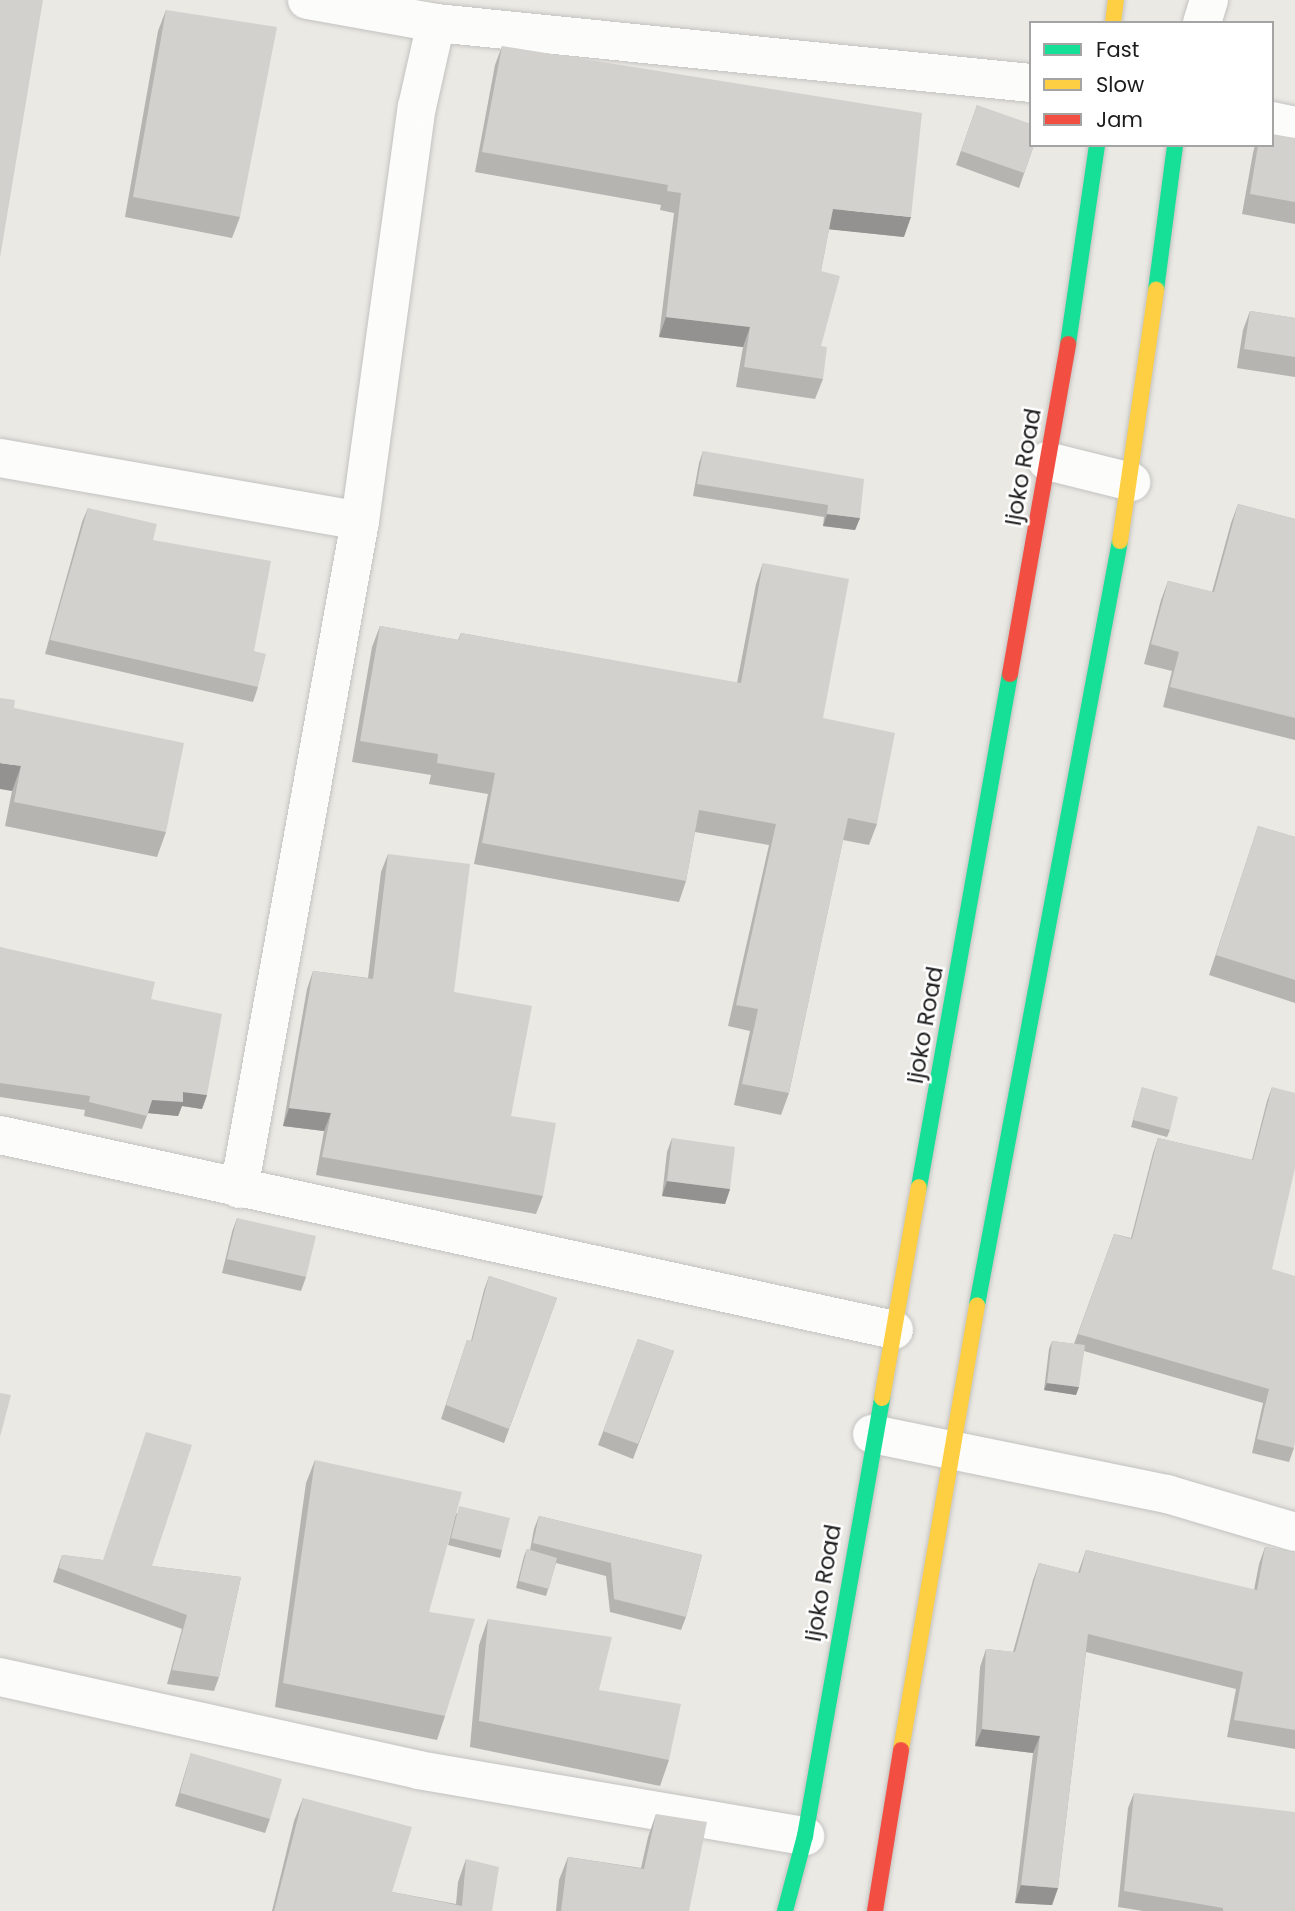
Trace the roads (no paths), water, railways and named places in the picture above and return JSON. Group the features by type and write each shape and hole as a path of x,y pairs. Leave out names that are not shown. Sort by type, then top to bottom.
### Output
{"main road":[{"path":"1113,21 1116,0"},
{"name":"Ijoko Road","path":"785,1911 805,1836 872,1434 894,1330 1047,461 1097,147"},
{"path":"875,1911 950,1450 1131,482 1175,147"}],"street":[{"path":"307,0 436,23 1029,83"},
{"path":"1203,21 1209,0"},
{"path":"239,1189 360,521 417,107 436,23"},
{"path":"1274,121 1295,125"},
{"path":"0,458 360,521"},
{"path":"1047,461 1131,482"},
{"path":"0,1135 894,1330"},
{"path":"872,1434 1167,1494 1295,1532"},
{"path":"0,1677 418,1770 805,1836"}]}
